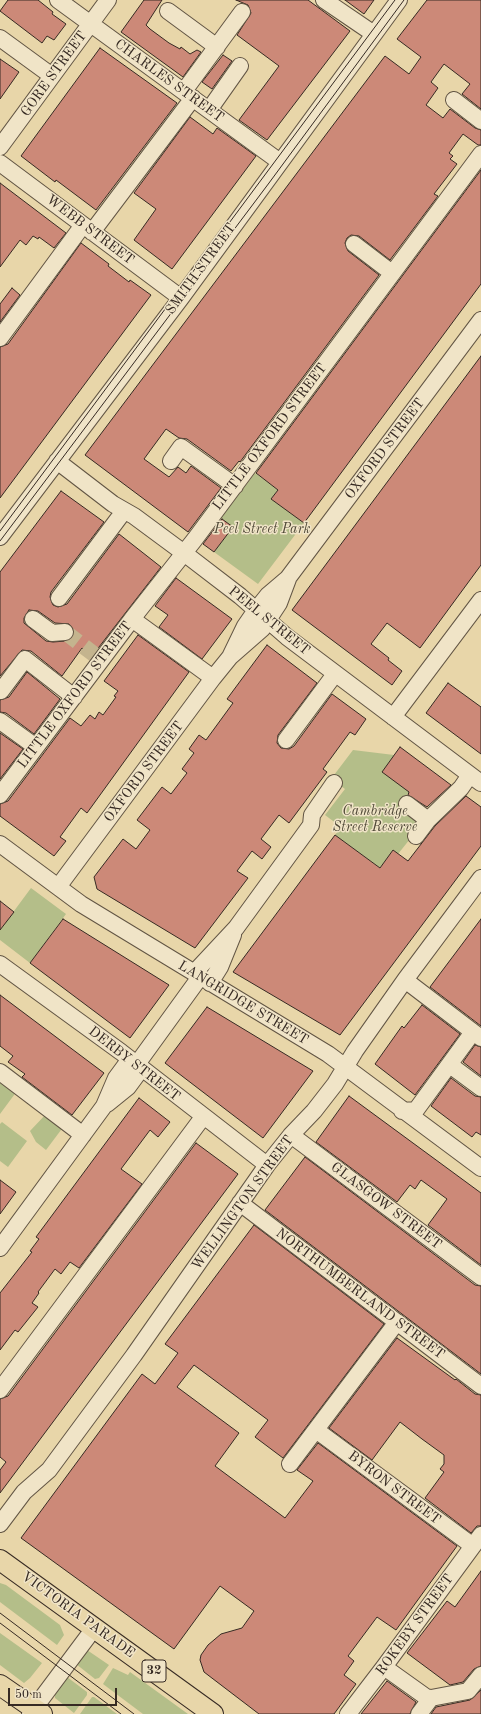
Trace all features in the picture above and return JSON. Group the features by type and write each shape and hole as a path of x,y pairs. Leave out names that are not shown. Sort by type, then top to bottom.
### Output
{"main road":[{"name":"VICTORIA PARADE","path":"0,1560 95,1627 213,1714"},
{"path":"0,1685 35,1712"}],"street":[{"name":"CHARLES STREET","path":"58,0 280,162"},
{"name":"GORE STREET","path":"0,147 108,0"},
{"path":"324,0 374,34"},
{"name":"SMITH STREET","path":"0,537 180,298 399,0"},
{"path":"168,11 217,47"},
{"path":"0,338 88,229 189,95 217,47 242,12"},
{"path":"0,38 52,76"},
{"path":"209,110 240,66"},
{"path":"454,100 481,120"},
{"name":"LITTLE OXFORD STREET","path":"0,795 74,696 98,657 132,619 184,553 235,486 271,427 384,277 481,154"},
{"name":"WEBB STREET","path":"0,163 180,298"},
{"path":"354,244 384,277"},
{"name":"OXFORD STREET","path":"58,887 230,657 245,626 279,603 288,578 481,320"},
{"path":"171,461 182,447 235,486"},
{"name":"PEEL STREET","path":"56,461 113,504 184,553 335,674 476,779"},
{"path":"59,598 124,511"},
{"path":"393,717 481,600"},
{"path":"33,619 52,633 65,632"},
{"path":"132,619 213,678"},
{"path":"1,691 25,659 74,696"},
{"path":"286,740 335,674"},
{"path":"0,721 36,747"},
{"path":"416,836 428,820 461,788 476,779"},
{"path":"0,1248 104,1106 116,1078 136,1063 201,978 206,958 236,928 311,825 312,815 334,783"},
{"path":"406,804 428,820"},
{"name":"LANGRIDGE STREET","path":"0,844 92,911 345,1067 402,1111 481,1168"},
{"name":"WELLINGTON STREET","path":"0,1524 24,1492 49,1470 134,1355 267,1165 291,1135 314,1112 335,1084 405,980 481,878"},
{"name":"DERBY STREET","path":"0,964 136,1063 203,1117 267,1165"},
{"path":"402,1111 416,1110 450,1065 479,1036 405,980"},
{"path":"450,1065 481,1088"},
{"path":"0,1072 83,1135"},
{"path":"0,1390 203,1117"},
{"name":"GLASGOW STREET","path":"291,1135 481,1277"},
{"name":"NORTHUMBERLAND STREET","path":"240,1203 481,1386"},
{"path":"290,1464 397,1322"},
{"name":"BYRON STREET","path":"316,1430 477,1540"},
{"name":"ROKEBY STREET","path":"348,1714 477,1540"},
{"path":"35,1712 95,1627"},
{"path":"384,1667 426,1697 431,1698 468,1691 481,1675"},
{"path":"419,1714 431,1698"}],"green space":[{"name":"Peel Street Park","path":"255,473 278,490 271,499 304,523 258,584 214,552 233,527 221,518"},
{"name":"Cambridge Street Reserve","path":"353,750 394,755 409,792 404,800 417,807 434,826 423,841 414,834 398,854 393,850 380,868 335,835 341,827 325,815 345,789 331,779"},
{"path":"31,888 66,914 30,963 0,940 0,930"},
{"path":"0,1078 17,1091 0,1114"},
{"path":"47,1113 64,1126 46,1150 36,1142 30,1131"},
{"path":"2,1122 27,1141 8,1167 0,1161 0,1124"},
{"path":"0,1583 6,1585 60,1625 64,1635 57,1645 0,1602"},
{"path":"0,1633 42,1663 24,1683 0,1665"},
{"path":"87,1650 109,1665 99,1678 95,1679 76,1664"},
{"path":"113,1668 128,1675 130,1672 188,1714 143,1714 103,1684"},
{"path":"67,1677 87,1692 87,1695 74,1713 55,1698 55,1693"},
{"path":"92,1697 94,1697 117,1714 80,1714"}],"building":[{"path":"8,0 38,0 53,12 52,14 66,24 54,40 47,36 42,43 0,11"},
{"path":"144,0 162,0 146,25 150,29 169,43 180,49 181,47 190,54 197,50 201,52 183,77 121,32"},
{"path":"236,0 308,0 350,31 267,140 239,120 279,66 237,35 251,13 248,5"},
{"path":"345,0 374,0 364,14"},
{"path":"427,0 481,0 481,109 462,94 470,84 444,64 431,82 438,88 426,105 443,118 450,109 475,128 481,130 481,145 478,145 463,134 449,153 453,156 450,159 457,164 434,194 438,196 390,260 359,236 351,235 347,238 345,243 348,251 379,275 240,462 239,461 231,471 187,439 179,438 166,429 144,459 169,477 178,467 186,473 191,466 221,488 188,532 85,455 385,56 409,74 421,57 397,39"},
{"path":"100,48 177,103 96,210 56,180 55,182 21,156"},
{"path":"223,55 232,61 212,89 202,82"},
{"path":"0,59 19,72 0,99"},
{"path":"190,117 213,134 217,128 256,156 172,269 134,240 156,209 134,193"},
{"path":"481,170 481,284 304,523 271,499 278,490 256,473"},
{"path":"0,183 66,233 54,248 39,237 38,239 33,236 26,245 20,240 0,267"},
{"path":"81,243 109,264 108,266 129,282 130,280 151,295 0,498 0,347 8,344"},
{"path":"12,288 20,295 0,322 0,304"},
{"path":"481,356 481,565 420,648 387,623 371,644 389,658 388,660 402,671 392,685 292,610"},
{"path":"61,491 104,522 51,592 50,597 53,605 58,607 67,604 119,534 161,567 92,656 82,648 62,676 31,651 22,650 0,676 0,572","holes":["29,610 38,611 55,623 69,624 74,631 73,636 66,641 46,641 24,623 24,618"]},
{"path":"222,519 233,527 214,552 203,544"},
{"path":"176,578 232,619 202,659 159,627 168,615 155,606"},
{"path":"138,635 189,672 87,813 81,808 60,837 66,841 54,856 0,816 0,804 8,801 70,718 81,726 90,715 95,719 99,712 103,715 116,697 114,696 118,691 104,681"},
{"path":"267,645 317,683 278,735 277,743 281,748 289,749 294,746 332,694 366,719 355,735 350,732 323,769 327,772 289,823 279,815 261,839 271,847 262,859 252,851 237,871 248,878 195,948 97,889 94,877 123,839 136,849 150,830 137,820 162,787 171,794 187,773 182,769 194,753 189,749 199,735 206,740 233,703 227,699"},
{"path":"27,672 60,699 34,734 6,713 0,712 0,700 9,697"},
{"path":"448,683 481,707 481,754 426,713"},
{"path":"0,733 23,749 0,779"},
{"path":"400,747 451,785 427,807 408,795 409,792 382,772"},
{"path":"466,796 481,807 481,846 340,1035 233,972 335,835 380,868 393,850 408,861 435,826"},
{"path":"0,901 14,912 0,930"},
{"path":"63,919 169,985 130,1038 30,963"},
{"path":"481,919 481,1026 430,987"},
{"path":"0,995 104,1073 72,1115 22,1077 25,1074 8,1062 13,1056 0,1046"},
{"path":"422,1005 460,1034 415,1095 375,1064 402,1026 404,1028"},
{"path":"207,1007 313,1071 263,1138 165,1063"},
{"path":"475,1045 481,1047 481,1076 463,1062"},
{"path":"451,1078 475,1096 481,1097 481,1135 476,1132 472,1137 431,1106"},
{"path":"349,1096 481,1193 481,1265 428,1225 447,1199 421,1180 415,1189 410,1185 397,1202 316,1142"},
{"path":"139,1098 170,1122 158,1137 150,1130 121,1169 142,1184 79,1268 70,1262 61,1274 55,1269 32,1303 38,1307 18,1332 15,1330 0,1350 0,1293 32,1252 30,1251 39,1239 36,1237"},
{"path":"196,1143 238,1174 0,1493 0,1470 6,1462 0,1457 0,1399 8,1396"},
{"path":"305,1157 475,1285 481,1286 481,1374 265,1210"},
{"path":"0,1180 16,1192 0,1214"},
{"path":"254,1225 384,1324 283,1458 255,1437 268,1420 194,1365 177,1387 239,1433 215,1466 285,1518 313,1481 297,1470 318,1443 457,1546 396,1630 377,1617 348,1656 354,1661 344,1675 356,1684 334,1714 259,1714 204,1672 200,1660 201,1655 208,1645 221,1634 242,1628 254,1611 220,1586 174,1649 21,1538 142,1374 155,1384 178,1353 165,1344"},
{"path":"397,1338 475,1394 481,1395 481,1526 477,1526 471,1533 425,1498 444,1472 440,1469 444,1464 444,1455 400,1422 372,1460 329,1428"},
{"path":"481,1571 481,1666 474,1669 463,1682 450,1685 407,1653 447,1601 455,1607"},
{"path":"387,1681 416,1702 410,1714 361,1714"},
{"path":"481,1690 481,1714 431,1714 436,1707 470,1700"}],"tunnel":[{"path":"65,632 95,655"}],"tram line":[{"path":"0,531 395,0"},
{"path":"0,541 269,183 404,0"},
{"path":"0,1613 134,1714"},
{"path":"0,1623 121,1714"}]}
